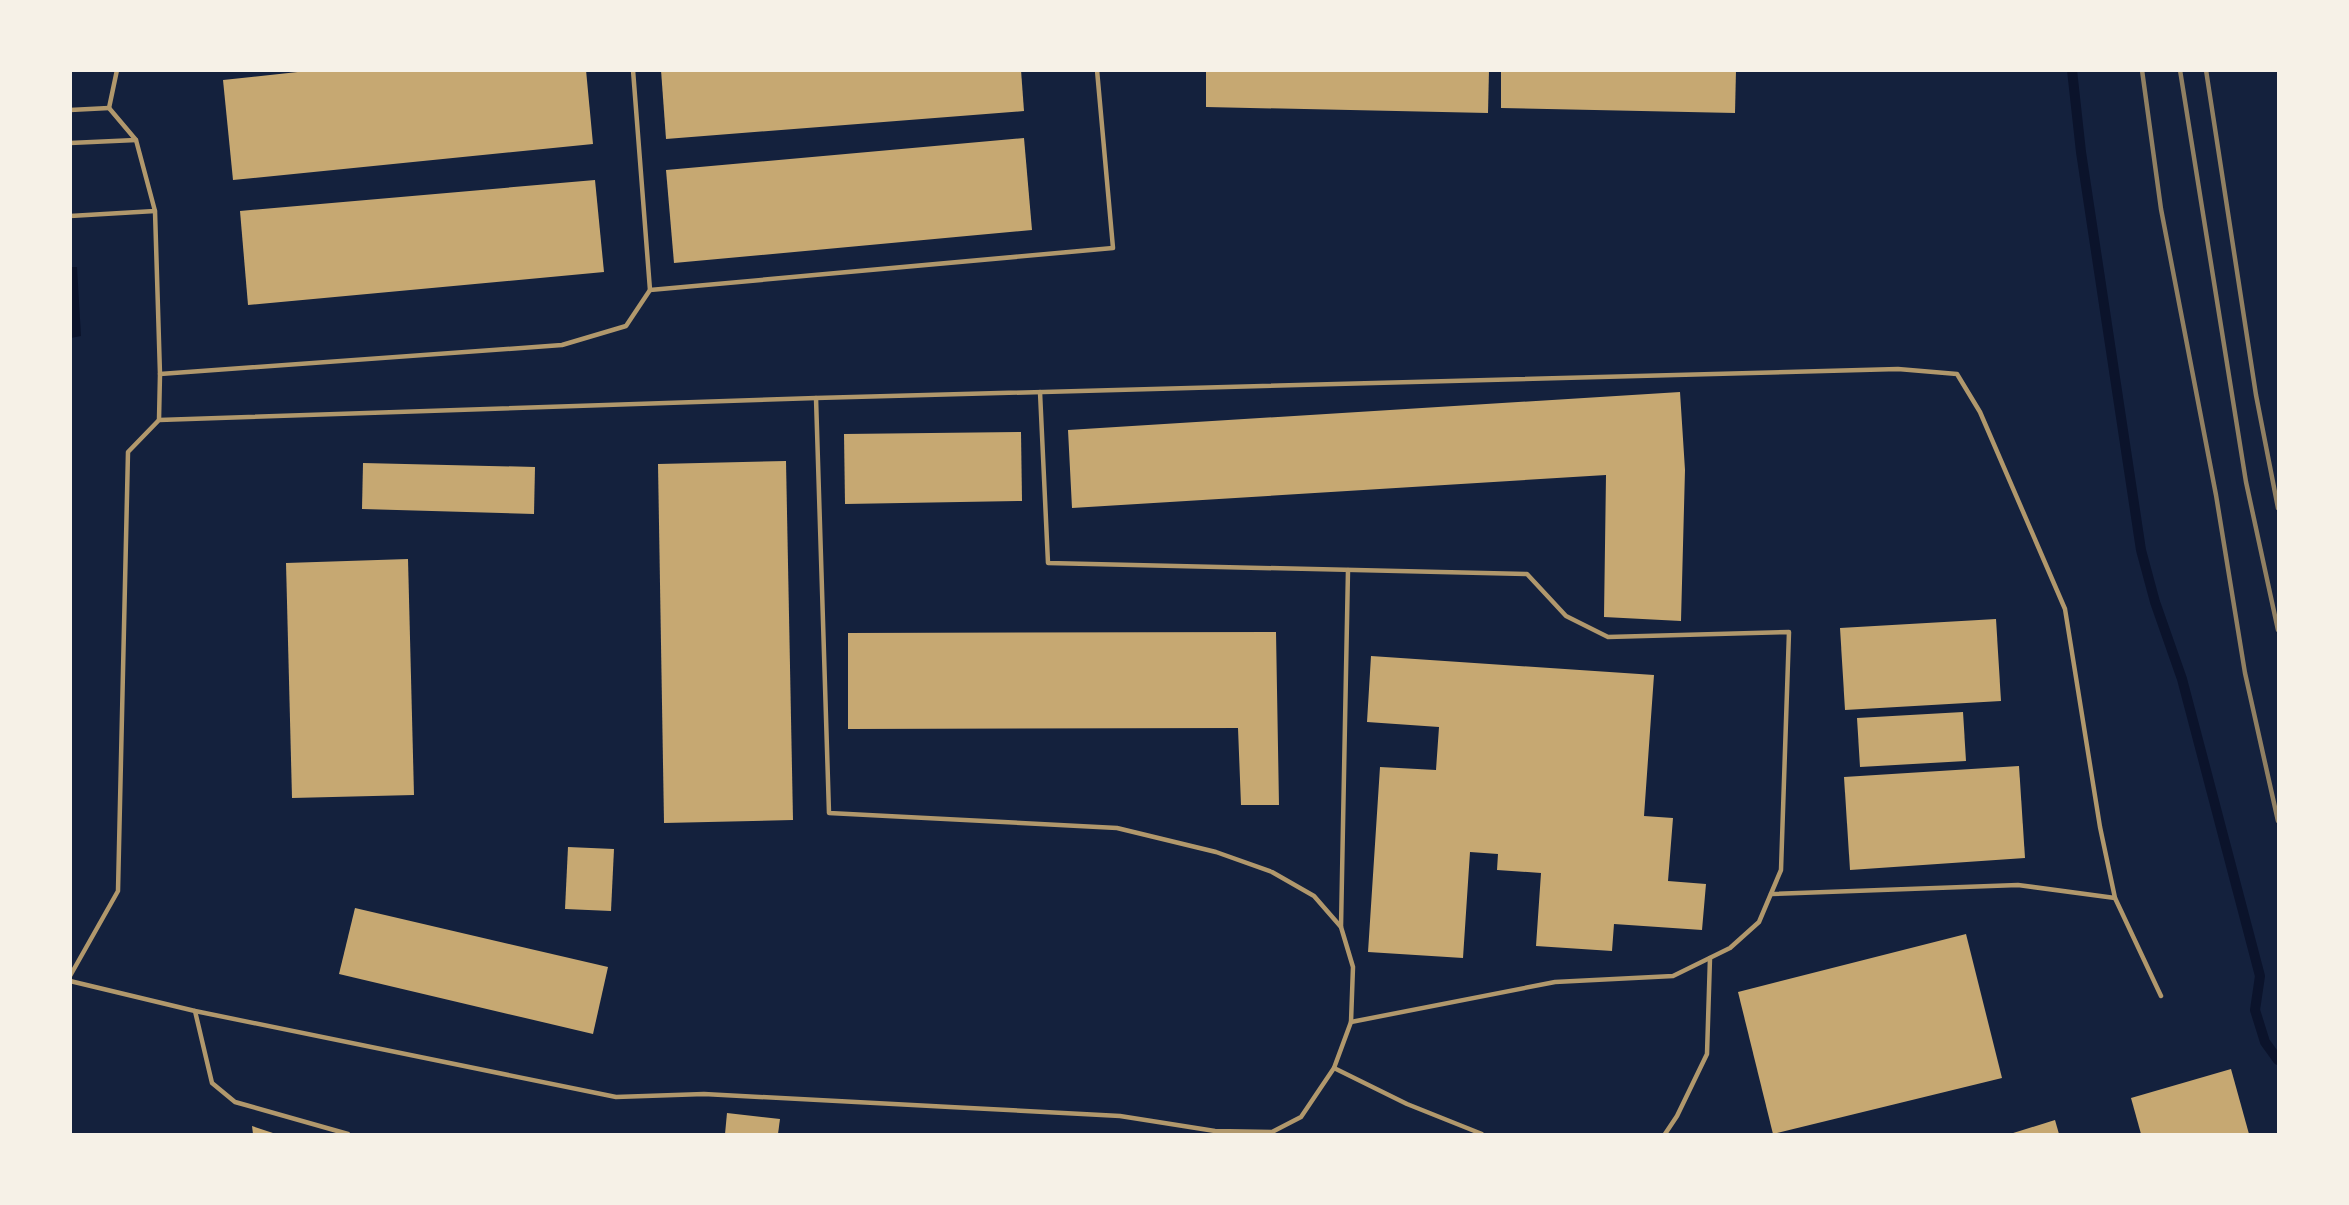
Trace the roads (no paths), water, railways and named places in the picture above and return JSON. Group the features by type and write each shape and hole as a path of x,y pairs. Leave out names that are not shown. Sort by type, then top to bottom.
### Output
{"lane":[{"path":"109,108 117,70"},
{"path":"160,374 562,345 626,326 650,290 633,70"},
{"path":"650,290 1113,248 1097,70"},
{"path":"70,110 109,108"},
{"path":"70,976 118,891 128,453 159,420 160,374 155,212 136,140 109,108"},
{"path":"70,143 136,140"},
{"path":"70,216 155,212"},
{"path":"159,420 816,398 1898,369 1958,374 1980,412 2065,609 2100,827 2115,898 2161,996"},
{"path":"1040,392 1048,564 1527,574 1566,616 1608,637 1789,632 1781,870 1759,922 1730,948 1673,976 1555,982 1351,1022"},
{"path":"816,398 829,813 1117,828 1216,852 1272,872 1314,896 1341,927"},
{"path":"70,981 195,1011 616,1097 704,1094 1120,1116 1215,1131 1272,1132 1301,1117 1334,1068 1351,1022 1353,967 1341,927 1348,570"},
{"path":"1771,894 2018,885 2115,898"},
{"path":"1665,1134 1677,1116 1707,1054 1710,958"},
{"path":"195,1011 212,1083 235,1102 348,1134"},
{"path":"1334,1068 1407,1104 1482,1134"}],"water":[{"path":"71,267 77,267 81,336 71,338"}],"waterway":[{"path":"2072,70 2081,152 2141,550 2155,602 2182,679 2260,976 2255,1010 2265,1042 2278,1060"}],"railway":[{"path":"2142,70 2161,209 2216,495 2245,673 2278,821"},
{"path":"2180,70 2246,482 2278,630"},
{"path":"2206,70 2256,395 2278,508"}]}
